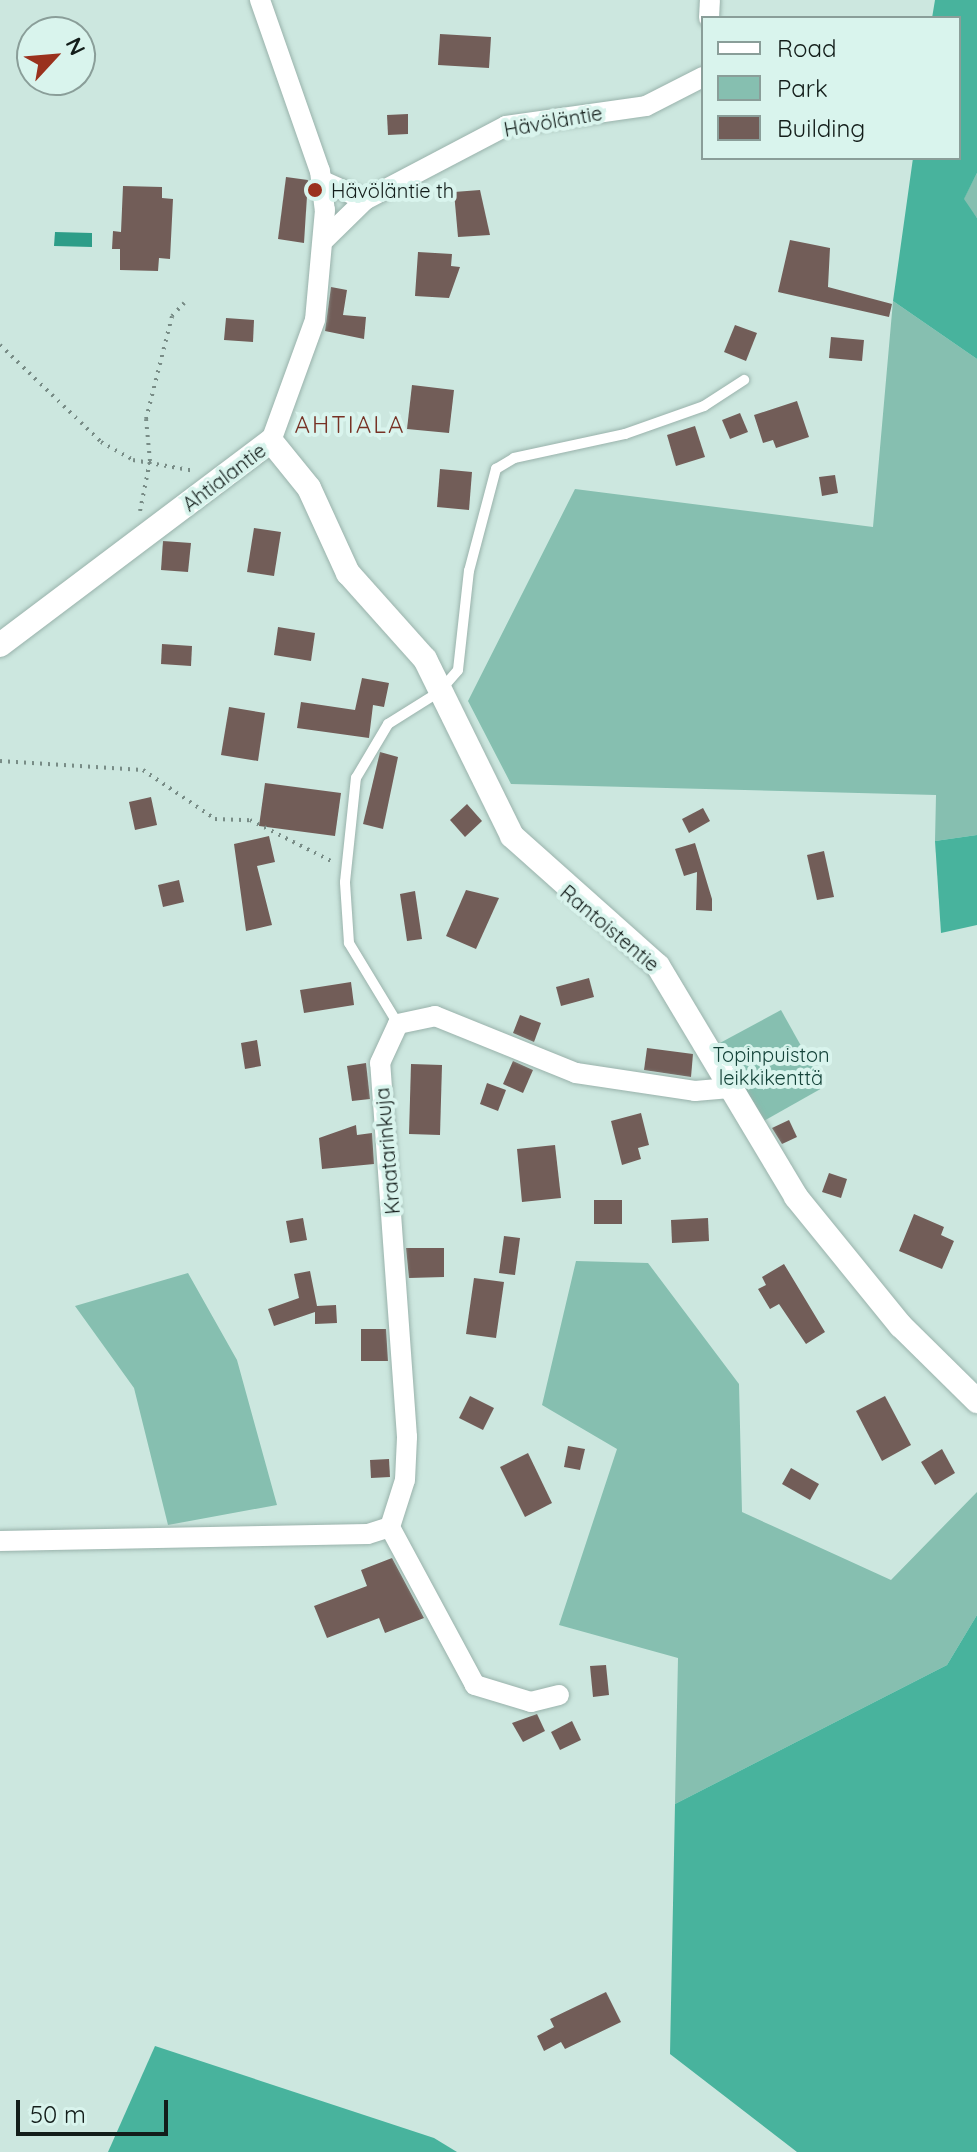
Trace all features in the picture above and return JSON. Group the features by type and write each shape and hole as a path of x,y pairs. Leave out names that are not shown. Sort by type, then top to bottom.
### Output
{"street":[{"name":"Ahtialantie","path":"0,645 271,441 315,320 325,239 323,181 260,0"},
{"name":"Hävöläntie","path":"325,239 365,200 506,126 646,106 701,78"},
{"path":"323,181 365,200"},
{"name":"Rantoistentie","path":"271,441 309,488 348,573 406,631 512,836 658,966 727,1088 796,1197 867,1286 977,1401"},
{"path":"398,1024 452,1018 576,1073 695,1091 727,1088"},
{"name":"Kraatarinkuja","path":"390,1527 405,1480 407,1437 380,1063 398,1024"},
{"path":"0,1541 368,1534 390,1527 475,1685 531,1702 559,1695"}],"lane":[{"path":"398,1024 349,943 347,867 356,778 369,747 388,724 439,692 458,670 469,571 496,469 514,458 625,434 704,406 744,380"}],"path":[{"path":"143,540 150,461 146,419 172,316 184,303"},
{"path":"0,345 101,442 150,461 196,471 211,484"},
{"path":"0,761 143,770 215,819 250,820 347,867"}],"green space":[{"path":"977,173 977,218 963,200"},
{"path":"893,301 977,359 977,835 935,841 936,795 511,784 468,701 575,489 873,527"},
{"name":"Topinpuiston leikkikenttä","path":"781,1010 824,1087 762,1122 718,1044"},
{"path":"576,1261 648,1263 739,1384 742,1512 891,1580 977,1492 977,1615 947,1665 675,1804 678,1658 559,1625 617,1449 542,1405"},
{"path":"188,1273 237,1360 277,1505 168,1525 134,1388 75,1306"}],"shaded area":[{"path":"935,0 977,0 977,173 964,199 977,218 977,359 893,301 913,160 961,160 961,16 932,16"},
{"path":"55,232 92,233 92,247 54,246"},
{"path":"977,835 977,925 941,933 935,841"},
{"path":"977,1615 977,2152 797,2152 670,2054 675,1804 947,1665"},
{"path":"155,2046 434,2138 457,2152 108,2152"}],"building":[{"path":"440,34 491,37 489,68 438,65"},
{"path":"408,114 408,134 388,135 387,115"},
{"path":"286,177 308,180 304,243 278,239"},
{"path":"123,186 162,187 162,198 173,199 170,259 159,258 158,271 120,270 120,249 112,249 113,231 121,232"},
{"path":"480,190 490,235 458,237 454,192"},
{"path":"790,240 830,248 828,287 892,304 889,317 778,292"},
{"path":"418,252 452,254 451,266 460,267 449,298 415,296"},
{"path":"331,287 347,290 343,315 366,317 364,339 325,331"},
{"path":"226,318 254,320 253,342 224,340"},
{"path":"735,325 757,333 746,361 724,352"},
{"path":"831,337 864,340 862,361 829,358"},
{"path":"412,385 454,390 449,433 407,429"},
{"path":"797,401 809,437 776,448 773,440 763,443 754,415"},
{"path":"740,413 748,432 730,439 722,420"},
{"path":"695,426 705,457 676,466 667,435"},
{"path":"440,469 472,472 469,510 437,507"},
{"path":"835,475 838,493 822,496 819,477"},
{"path":"254,528 281,532 274,576 247,572"},
{"path":"163,541 191,543 188,572 161,570"},
{"path":"278,627 315,633 311,661 274,655"},
{"path":"162,644 192,646 191,666 161,664"},
{"path":"362,678 389,683 384,707 373,705 369,738 297,728 301,702 355,710"},
{"path":"229,707 265,713 258,761 221,755"},
{"path":"380,752 398,757 383,829 363,824"},
{"path":"265,783 341,793 335,836 259,826"},
{"path":"151,797 157,825 135,830 129,802"},
{"path":"467,804 482,821 465,837 450,820"},
{"path":"703,808 710,821 689,833 682,819"},
{"path":"269,836 275,862 257,866 272,925 246,931 234,844"},
{"path":"695,843 712,899 712,911 696,910 697,872 684,876 675,849"},
{"path":"824,851 834,897 817,900 807,855"},
{"path":"179,880 184,902 163,907 158,885"},
{"path":"466,890 499,898 476,949 446,936"},
{"path":"415,891 422,939 407,941 400,894"},
{"path":"589,978 594,997 561,1006 556,987"},
{"path":"351,982 354,1005 304,1013 300,990"},
{"path":"520,1015 541,1023 534,1042 513,1033"},
{"path":"257,1040 261,1066 245,1069 241,1043"},
{"path":"647,1048 693,1054 691,1077 644,1070"},
{"path":"513,1061 533,1070 523,1093 503,1084"},
{"path":"366,1063 370,1099 352,1101 347,1066"},
{"path":"411,1064 442,1065 440,1135 409,1134"},
{"path":"487,1083 506,1090 498,1111 480,1104"},
{"path":"641,1113 649,1145 638,1148 641,1159 622,1165 611,1121"},
{"path":"789,1120 797,1137 782,1144 772,1128"},
{"path":"356,1125 357,1135 372,1133 374,1164 322,1169 319,1138"},
{"path":"555,1145 561,1198 522,1202 517,1149"},
{"path":"829,1173 847,1179 841,1198 822,1192"},
{"path":"594,1200 622,1200 622,1224 594,1224"},
{"path":"914,1214 944,1227 941,1235 954,1241 942,1269 899,1251"},
{"path":"303,1218 307,1240 290,1243 286,1221"},
{"path":"708,1218 709,1241 672,1243 671,1220"},
{"path":"504,1236 520,1238 515,1275 499,1273"},
{"path":"406,1248 444,1248 444,1277 409,1278"},
{"path":"784,1264 825,1332 806,1344 779,1304 770,1309 758,1289 766,1285 762,1277"},
{"path":"310,1271 317,1306 336,1305 337,1323 315,1324 315,1312 274,1326 268,1309 299,1298 294,1274"},
{"path":"474,1278 504,1282 496,1338 466,1334"},
{"path":"361,1329 386,1329 388,1361 361,1361"},
{"path":"470,1396 494,1408 483,1430 459,1418"},
{"path":"885,1396 911,1445 882,1461 856,1411"},
{"path":"568,1446 585,1449 580,1470 564,1467"},
{"path":"942,1449 955,1473 935,1485 921,1462"},
{"path":"528,1453 552,1503 525,1517 500,1467"},
{"path":"389,1459 390,1477 371,1478 370,1460"},
{"path":"791,1468 819,1484 810,1500 782,1484"},
{"path":"392,1558 424,1618 385,1633 379,1618 327,1638 314,1606 367,1586 361,1570"},
{"path":"606,1665 609,1695 593,1697 590,1666"},
{"path":"537,1714 545,1731 523,1742 512,1723"},
{"path":"572,1721 581,1740 560,1750 551,1732"},
{"path":"606,1992 621,2022 565,2049 561,2042 544,2051 537,2036 554,2027 550,2019"}],"place":[{"name":"Hävöläntie th","path":"315,190"}],"district":[{"name":"AHTIALA","path":"350,425"}]}
